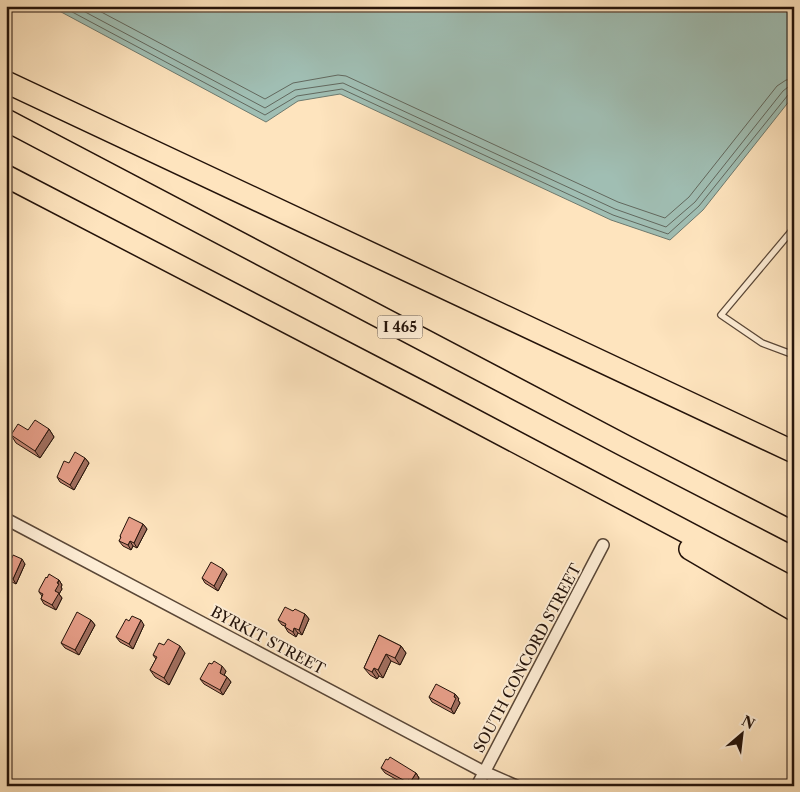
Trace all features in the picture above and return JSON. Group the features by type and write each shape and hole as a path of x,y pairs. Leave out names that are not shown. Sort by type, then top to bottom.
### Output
{"highway":[{"path":"6,82 794,452"},
{"name":"I 465","path":"6,120 794,533"},
{"path":"6,176 429,396 794,589"},
{"path":"429,396 794,610"},
{"path":"702,486 794,526"}],"street":[{"name":"BYRKIT STREET","path":"6,520 484,772 516,786"},
{"name":"SOUTH CONCORD STREET","path":"477,786 603,545"}],"lane":[{"path":"794,228 721,315 762,343 794,355"}],"water":[{"path":"50,6 794,6 794,95 703,210 670,240 611,220 340,94 298,101 266,122"}],"building":[{"path":"35,420 49,429 35,451 11,435 18,424 28,430"},
{"path":"75,452 85,458 70,485 57,477 64,461 69,463"},
{"path":"129,517 143,524 134,543 130,541 128,545 119,541"},
{"path":"13,555 22,559 13,579 6,576 6,562 9,556 12,558"},
{"path":"211,562 223,569 214,586 202,578"},
{"path":"49,574 59,580 55,591 59,593 52,605 41,599 43,594 39,592"},
{"path":"285,607 305,614 299,630 294,628 293,632 285,627 286,624 278,620"},
{"path":"77,612 91,620 75,650 61,643"},
{"path":"132,616 141,620 129,644 116,637 126,619 129,621"},
{"path":"379,635 401,646 395,658 386,654 378,670 374,668 372,672 364,668"},
{"path":"168,639 180,646 164,678 150,670 157,657 153,655 159,643 164,645"},
{"path":"214,661 222,666 220,673 227,677 220,690 200,679 209,663 212,664"},
{"path":"436,684 455,694 454,697 456,698 451,709 429,697"},
{"path":"390,757 416,773 411,781 408,780 407,782 381,768 386,759 388,760"}]}
